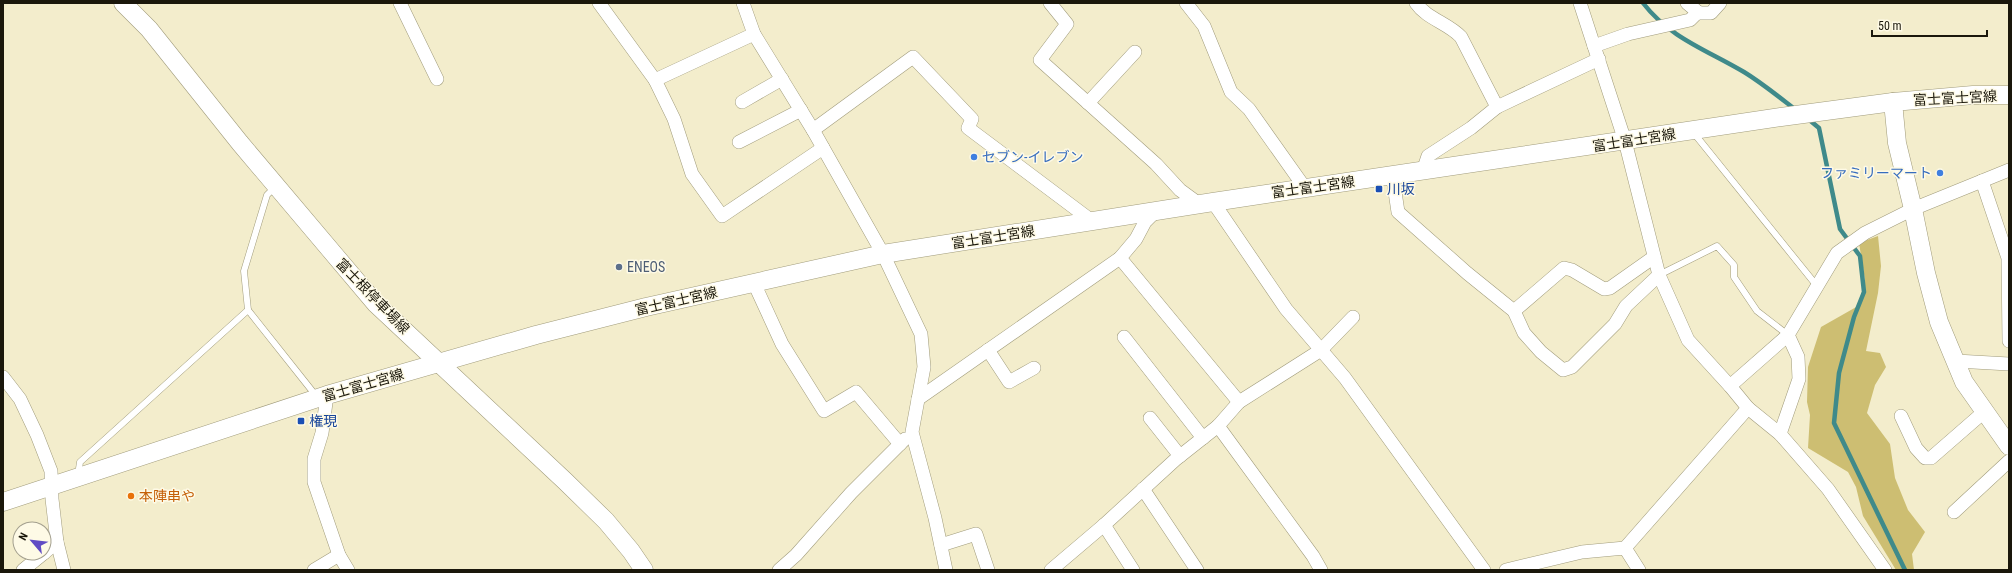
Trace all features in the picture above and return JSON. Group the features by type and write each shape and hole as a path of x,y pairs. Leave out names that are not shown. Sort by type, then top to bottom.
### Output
{"main road":[{"name":"富士根停車場線","path":"122,3 149,29 276,186 376,304 606,521 631,551 644,570"},
{"name":"富士富士宮線","path":"3,502 322,397 544,333 883,254 1206,203 1781,117 1893,102 1974,95 2009,95"},
{"path":"1893,102 1897,143 1913,209 1926,273 1939,322 1964,382 2009,446"}],"street":[{"path":"400,3 437,79"},
{"path":"599,3 655,80 674,119 692,174 722,216 823,148"},
{"path":"743,3 754,34 813,130 883,254 921,334 924,367 912,432 946,570"},
{"path":"1050,3 1067,24 1040,60 1156,164 1180,190 1206,203 1286,309 1345,378 1484,570"},
{"path":"1186,3 1204,26 1232,92 1249,109 1305,188"},
{"path":"1416,3 1421,11 1455,30 1462,37 1497,107"},
{"path":"1580,3 1625,141 1659,275 1688,340 1748,408 1780,434 1828,489 1885,570"},
{"path":"1687,3 1698,12 1711,14 1720,3"},
{"path":"1594,46 1628,34 1674,25 1690,20 1698,12"},
{"path":"655,80 754,34"},
{"path":"1088,103 1135,52"},
{"path":"813,130 913,57 972,119 968,128 1092,221"},
{"path":"1423,171 1428,156 1471,128 1497,107 1598,59"},
{"path":"742,102 782,79"},
{"path":"739,142 801,110"},
{"path":"1730,386 1788,335 1837,253 1865,233 1913,209 2009,170"},
{"path":"1391,176 1394,185 1398,212 1467,273 1514,311 1524,333 1541,352 1564,370 1572,367 1615,324 1626,306 1659,275"},
{"path":"1982,181 2008,258 2009,341"},
{"path":"918,399 1120,258 1136,240 1144,222 1156,211"},
{"path":"1514,311 1564,268 1572,270 1604,289 1610,288 1654,257"},
{"path":"1120,258 1239,402"},
{"path":"754,283 782,344 824,411 856,392 900,444"},
{"path":"1051,570 1104,525 1180,456 1218,426 1239,402 1321,350 1353,317"},
{"path":"1780,434 1799,379 1798,357 1788,335"},
{"path":"1124,338 1203,438"},
{"path":"988,350 1009,382 1034,368"},
{"path":"1956,362 2009,364"},
{"path":"3,377 20,400 37,434 51,471 51,486 57,542 64,570"},
{"path":"322,397 322,433 314,459 314,482 338,555 348,570"},
{"path":"1506,570 1582,552 1625,548 1748,408"},
{"path":"1901,416 1916,448 1925,458 1931,458 1985,411"},
{"path":"1150,418 1180,456"},
{"path":"1218,426 1313,556 1321,570"},
{"path":"779,570 796,555 851,493 912,432"},
{"path":"1954,512 2009,461"},
{"path":"1143,489 1197,570"},
{"path":"1104,525 1133,570"},
{"path":"941,545 976,534 988,570"},
{"path":"52,546 57,542"},
{"path":"1625,548 1639,570"},
{"path":"314,570 338,555"},
{"path":"23,570 34,561"}],"lane":[{"path":"1692,131 1817,286"},
{"path":"276,186 267,195 244,271 248,310 322,397"},
{"path":"1659,275 1717,246 1734,265 1734,277 1757,311 1788,335"},
{"path":"77,478 80,462 248,310"}],"shaded area":[{"path":"1878,236 1881,266 1878,293 1866,351 1880,353 1886,367 1875,385 1867,413 1890,444 1895,478 1908,510 1925,532 1912,554 1914,570 1896,570 1863,516 1856,487 1848,472 1808,448 1810,415 1807,402 1808,367 1821,327 1858,306 1865,280 1859,243"}],"waterway":[{"path":"1643,3 1654,15 1677,34 1751,76 1796,110"},
{"path":"1807,118 1819,128 1840,229 1860,256 1864,292 1854,317 1839,373 1834,423 1905,570"}],"place":[{"name":"セブン-イレブン","path":"974,157"},
{"name":"ファミリーマート","path":"1940,173"},
{"name":"川坂","path":"1379,189"},
{"name":"ENEOS","path":"619,267"},
{"name":"権現","path":"301,421"},
{"name":"本陣串や","path":"131,496"}]}
